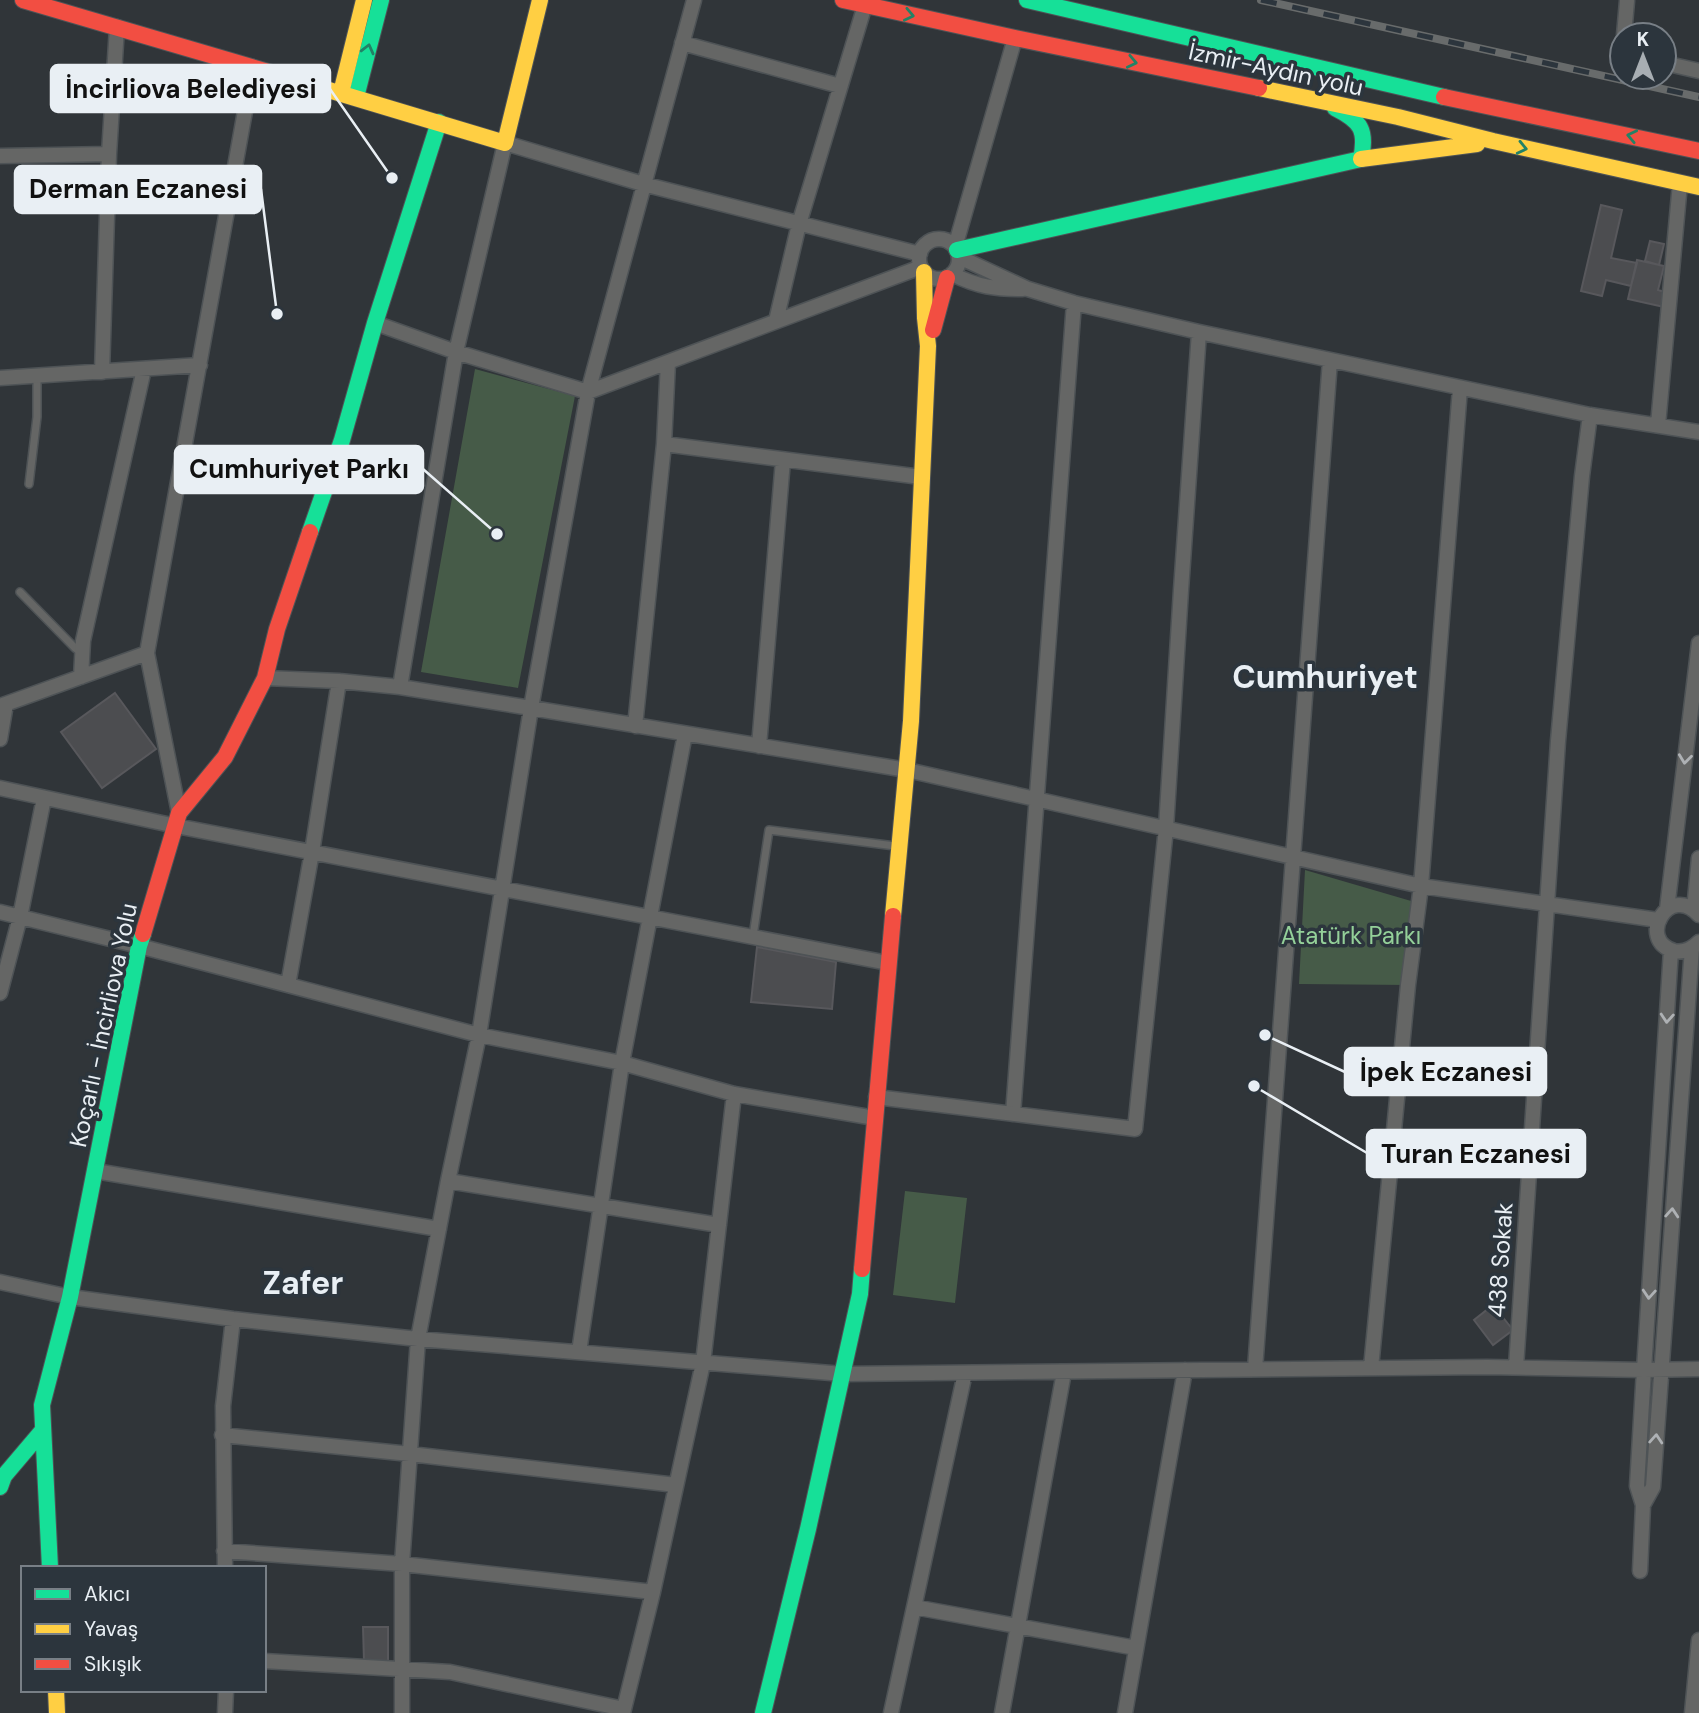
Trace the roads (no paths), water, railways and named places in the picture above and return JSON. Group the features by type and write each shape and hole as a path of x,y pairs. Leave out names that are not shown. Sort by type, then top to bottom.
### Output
{"main road":[{"path":"23,0 505,143 540,0"},
{"path":"348,95 364,0"},
{"path":"348,95 381,0"},
{"name":"İzmir-Aydın yolu","path":"843,0 1324,102 1391,129 1418,123 1699,187"},
{"name":"İzmir-Aydın yolu","path":"1027,0 1428,94 1699,151"},
{"path":"1360,159 1391,129 1407,89"},
{"path":"1405,153 1428,94"},
{"path":"1324,102 1352,117 1363,130 1364,147 1360,159"},
{"name":"Koçarlı - İncirliova Yolu","path":"50,1566 42,1405 70,1297 139,946 177,820 225,757 265,678 277,629 342,440 375,323 439,122"},
{"path":"957,251 1360,159 1493,141"},
{"path":"763,1713 808,1529 860,1294 911,721 928,346 922,264"},
{"path":"928,346 950,276"},
{"path":"0,1487 4,1476 43,1430"},
{"path":"56,1692 57,1713"}],"street":[{"path":"402,1713 402,1564 418,1339 479,1035 531,708 588,392 694,0"},
{"path":"1624,21 1625,0"},
{"path":"776,321 799,224 865,5"},
{"path":"102,372 109,154 117,27"},
{"path":"950,276 959,263 957,251 1015,38"},
{"path":"682,43 840,86"},
{"path":"1678,66 1699,71"},
{"path":"177,820 147,653 253,67"},
{"path":"400,687 456,352 505,143 643,184 799,224 922,264 935,279 950,276 972,284 1002,289 1028,289"},
{"path":"0,156 109,154"},
{"path":"1658,425 1680,183"},
{"path":"922,264 923,247 928,242 943,239 957,251 1028,289 1074,303 1590,415 1699,432"},
{"path":"375,323 456,352 588,392 922,264"},
{"path":"1013,1114 1074,303"},
{"path":"876,1097 1135,1129 1166,828 1199,332"},
{"path":"1255,1369 1330,360"},
{"path":"635,726 664,444 668,362"},
{"path":"0,378 200,365"},
{"path":"80,677 82,652 144,369"},
{"path":"1371,1368 1408,985 1421,886 1460,388"},
{"name":"438 Sokak","path":"1516,1367 1558,741 1590,415"},
{"path":"664,444 921,477"},
{"path":"759,746 783,460"},
{"path":"1696,945 1686,951 1671,950 1665,947 1657,934 1699,643"},
{"path":"0,738 3,705 147,653"},
{"path":"265,678 400,687 906,770 1421,886 1548,905 1662,914 1681,905 1688,906 1697,913"},
{"path":"288,985 339,681"},
{"path":"579,1352 622,1063 685,734"},
{"path":"0,788 177,820 312,852 888,962"},
{"path":"0,993 20,917 44,798"},
{"path":"1697,913 1699,858"},
{"path":"0,912 479,1035 622,1063 733,1094 875,1118"},
{"path":"1643,1505 1653,1487 1660,1370 1696,945"},
{"path":"1640,1572 1643,1505 1637,1486 1671,950"},
{"path":"266,1661 450,1672 623,1711 653,1592 703,1363 733,1094"},
{"path":"95,1171 439,1229"},
{"path":"448,1181 719,1225"},
{"path":"0,1282 70,1297 233,1319 418,1339 843,1374 1371,1368 1699,1368"},
{"path":"225,1566 222,1435 225,1378 233,1319"},
{"path":"1125,1713 1185,1370"},
{"path":"1002,1713 1064,1372"},
{"path":"891,1713 965,1373"},
{"path":"222,1435 676,1485"},
{"path":"224,1552 402,1564 653,1592"},
{"path":"914,1607 1136,1648"},
{"path":"1692,1713 1699,1640"},
{"path":"225,1713 226,1692"}],"lane":[{"path":"29,484 37,417 37,376"},
{"path":"20,592 82,652"},
{"path":"752,936 769,830 899,847"}],"railway":[{"path":"1261,0 1699,97"}],"place":[{"name":"İncirliova Belediyesi","path":"392,178"},
{"name":"Derman Eczanesi","path":"277,314"},
{"name":"Cumhuriyet Parkı","path":"497,534"},
{"name":"İpek Eczanesi","path":"1265,1035"},
{"name":"Turan Eczanesi","path":"1254,1086"}],"district":[{"name":"Cumhuriyet","path":"1325,677"},
{"name":"Zafer","path":"303,1283"}],"park label":[{"name":"Atatürk Parkı","path":"1351,935"}]}
